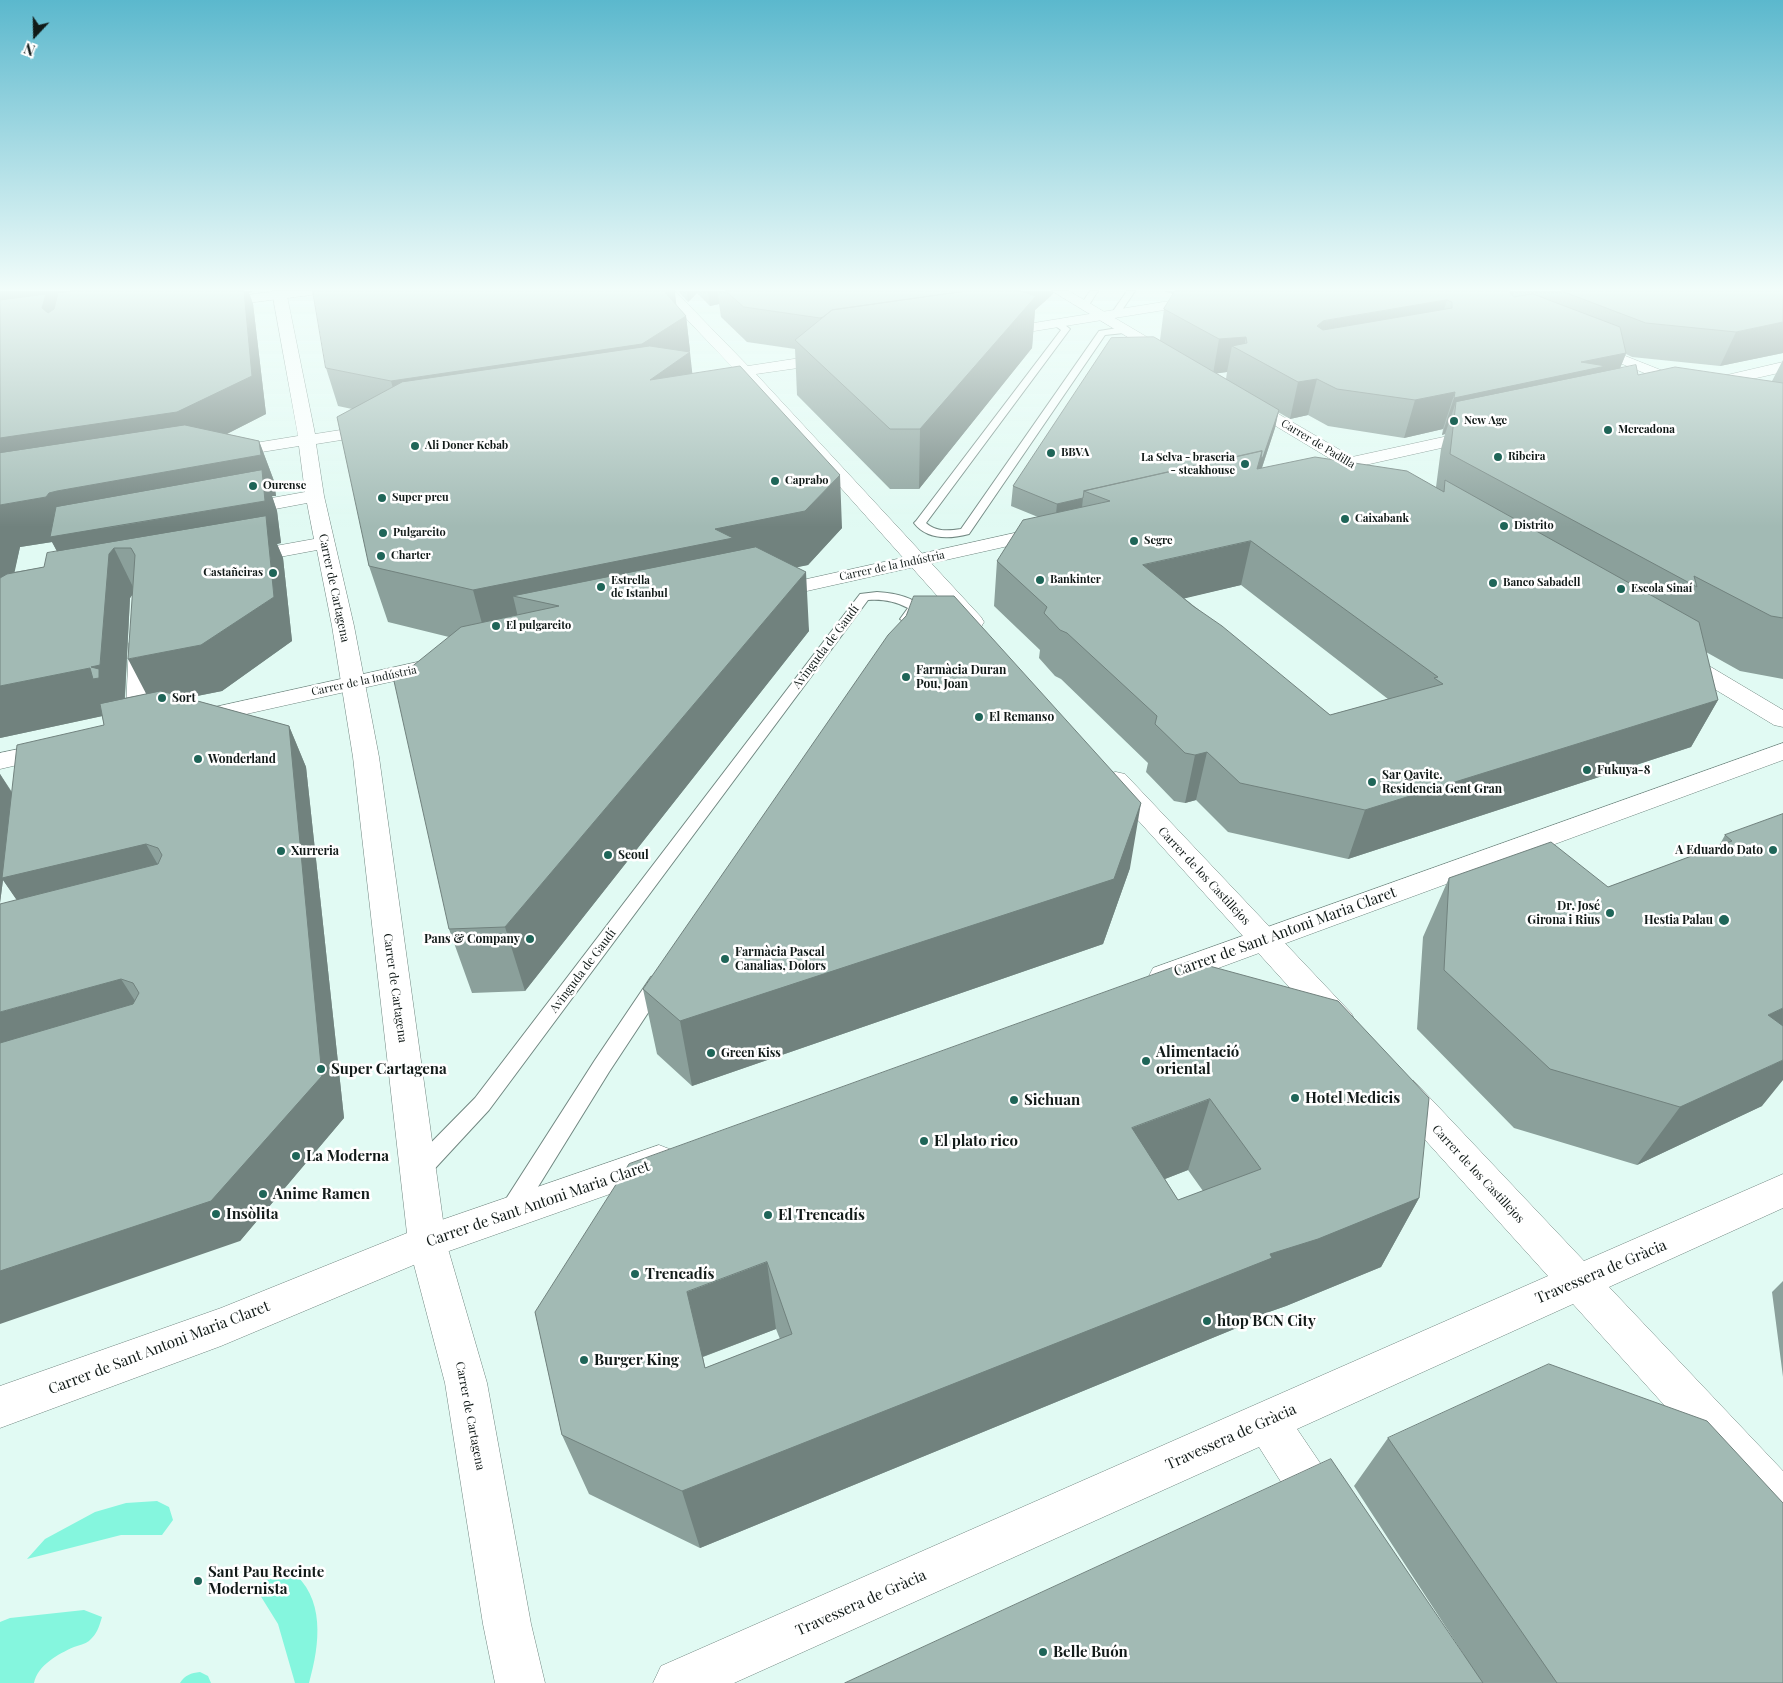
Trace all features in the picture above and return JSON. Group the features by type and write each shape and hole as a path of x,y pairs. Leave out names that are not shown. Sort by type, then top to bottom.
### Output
{"street":[{"name":"Carrer de Cartagena","path":"295,370 308,440 315,496 343,626 366,757 385,922 406,1064 417,1172 427,1242 466,1383 507,1624 520,1683"},
{"path":"719,375 755,370"},
{"path":"1648,370 1718,398"},
{"path":"1662,394 1771,370"},
{"path":"745,371 988,639"},
{"name":"Carrer de Padilla","path":"1228,391 1375,478"},
{"path":"205,456 397,426"},
{"path":"1297,474 1497,430"},
{"path":"224,513 315,496"},
{"name":"Carrer de la Indústria","path":"751,597 1064,528"},
{"path":"225,561 325,543"},
{"name":"Carrer de la Indústria","path":"141,626 128,733 458,660"},
{"path":"1663,649 1783,720"},
{"path":"0,762 73,745"},
{"name":"Carrer de Sant Antoni Maria Claret","path":"1142,984 1263,938 1783,751"},
{"name":"Carrer de los Castillejos","path":"1105,768 1783,1503"},
{"name":"Carrer de Sant Antoni Maria Claret","path":"0,1407 221,1327 427,1242 690,1150"},
{"name":"Travessera de Gràcia","path":"678,1683 1267,1422 1436,1344 1783,1190"},
{"path":"1267,1422 1343,1536"}],"lane":[{"path":"1035,370 928,512 920,524 923,528 940,533 953,534 965,532 1077,370"},
{"name":"Avinguda de Gaudí","path":"417,1172 482,1104 864,597 874,595 893,597 907,601 915,607 897,632"},
{"path":"509,1214 602,1066 668,968"}],"green space":[{"path":"157,1501 169,1507 173,1520 162,1535 121,1535 27,1559 45,1539 95,1512 126,1503"},
{"path":"290,1570 302,1581 315,1607 317,1622 316,1653 309,1683 295,1683 278,1624 255,1587 275,1571"},
{"path":"84,1610 102,1617 96,1633 89,1641 49,1661 40,1671 34,1683 0,1683 0,1622 10,1618"},
{"path":"200,1672 208,1676 211,1683 180,1683 188,1675"}],"building":[{"path":"0,370 251,370 252,376 177,412 0,438"},
{"path":"334,370 469,370 391,381"},
{"path":"488,370 665,370 650,380 717,370 743,370 840,475 805,511 715,529 733,538 473,590 369,566 337,417 402,382"},
{"path":"827,370 972,370 920,429 890,429"},
{"path":"1090,370 1210,370 1279,410 1263,457 1261,458 1262,451 1084,491 1083,498 1057,504 1013,486"},
{"path":"1275,370 1589,370 1454,398 1455,392 1415,400 1337,389 1317,379 1298,382"},
{"path":"1614,370 1637,370 1638,375 1663,370 1692,370 1783,383 1783,618 1771,616 1694,576 1697,587 1450,454 1456,402"},
{"path":"185,425 259,441 261,455 57,491 49,493 46,497 0,505 0,453"},
{"path":"1262,451 1257,469 1315,457 1407,471 1444,492 1445,480 1699,622 1718,700 1365,810 1240,783 1207,752 1195,755 1185,753 1155,724 1157,716 1067,633 1060,630 1044,613 1047,607 997,561 1023,520 1110,501 1084,491","holes":["1251,541 1438,677 1434,678 1443,684 1330,715 1222,626 1193,606 1143,565"]},
{"path":"262,470 265,501 50,537 56,507"},
{"path":"266,516 274,597 201,645 128,659 135,555 131,548 114,548 109,554 100,665 91,667 99,669 99,678 93,679 90,668 0,686 0,578 7,574 44,567 47,553"},
{"path":"756,547 806,572 505,927 449,929 394,681 461,627 559,606 513,596"},
{"path":"914,596 954,596 1141,803 1114,879 680,1021 643,989 888,635 906,616"},
{"path":"161,691 289,726 322,1076 211,1201 0,1271 0,1043 133,1004 139,993 133,983 121,979 0,1012 0,904 158,864 162,855 158,848 146,844 2,878 17,745 104,725 100,704"},
{"path":"1783,814 1783,1008 1768,1015 1783,1026 1783,1060 1680,1107 1550,1069 1444,970 1449,878 1551,842 1608,887 1732,841 1725,835"},
{"path":"1191,961 1338,1001 1429,1098 1419,1198 1318,1239 1270,1254 1272,1258 682,1491 562,1435 535,1312 629,1164","holes":["1210,1099 1261,1169 1178,1200 1132,1128","767,1262 792,1334 705,1368 687,1292"]},
{"path":"1549,1364 1707,1421 1783,1503 1783,1683 1557,1683 1388,1438"},
{"path":"1331,1459 1483,1683 845,1683"}],"place":[{"name":"New Age","path":"1454,421"},
{"name":"Mercadona","path":"1608,430"},
{"name":"Ali Doner Kebab","path":"415,446"},
{"name":"BBVA","path":"1051,453"},
{"name":"Ribeira","path":"1498,457"},
{"name":"La Selva - braseria - steakhouse","path":"1245,464"},
{"name":"Caprabo","path":"775,481"},
{"name":"Ourense","path":"253,486"},
{"name":"Super preu","path":"382,498"},
{"name":"Caixabank","path":"1345,519"},
{"name":"Distrito","path":"1504,526"},
{"name":"Pulgarcito","path":"383,533"},
{"name":"Segre","path":"1134,541"},
{"name":"Charter","path":"381,556"},
{"name":"Castañeiras","path":"273,573"},
{"name":"Bankinter","path":"1040,580"},
{"name":"Banco Sabadell","path":"1493,583"},
{"name":"Estrella de Istanbul","path":"601,587"},
{"name":"Escola Sinaí","path":"1621,589"},
{"name":"El pulgarcito","path":"496,626"},
{"name":"Farmàcia Duran Pou, Joan","path":"906,677"},
{"name":"Sort","path":"162,698"},
{"name":"El Remanso","path":"979,717"},
{"name":"Wonderland","path":"198,759"},
{"name":"Fukuya-8","path":"1587,770"},
{"name":"Sar Qavite. Residencia Gent Gran","path":"1372,782"},
{"name":"A Eduardo Dato","path":"1773,850"},
{"name":"Xurreria","path":"281,851"},
{"name":"Seoul","path":"608,855"},
{"name":"Dr. José Girona i Rius","path":"1610,913"},
{"name":"Hestia Palau","path":"1724,920"},
{"name":"Pans & Company","path":"530,939"},
{"name":"Farmàcia Pascal Canalias, Dolors","path":"725,959"},
{"name":"Green Kiss","path":"711,1053"},
{"name":"Alimentació oriental","path":"1146,1061"},
{"name":"Super Cartagena","path":"321,1069"},
{"name":"Hotel Medicis","path":"1295,1098"},
{"name":"Sichuan","path":"1014,1100"},
{"name":"El plato rico","path":"924,1141"},
{"name":"La Moderna","path":"296,1156"},
{"name":"Anime Ramen","path":"263,1194"},
{"name":"Insòlita","path":"216,1214"},
{"name":"El Trencadís","path":"768,1215"},
{"name":"Trencadís","path":"635,1274"},
{"name":"htop BCN City","path":"1207,1321"},
{"name":"Burger King","path":"584,1360"},
{"name":"Sant Pau Recinte Modernista","path":"198,1581"},
{"name":"Belle Buón","path":"1043,1652"}]}
